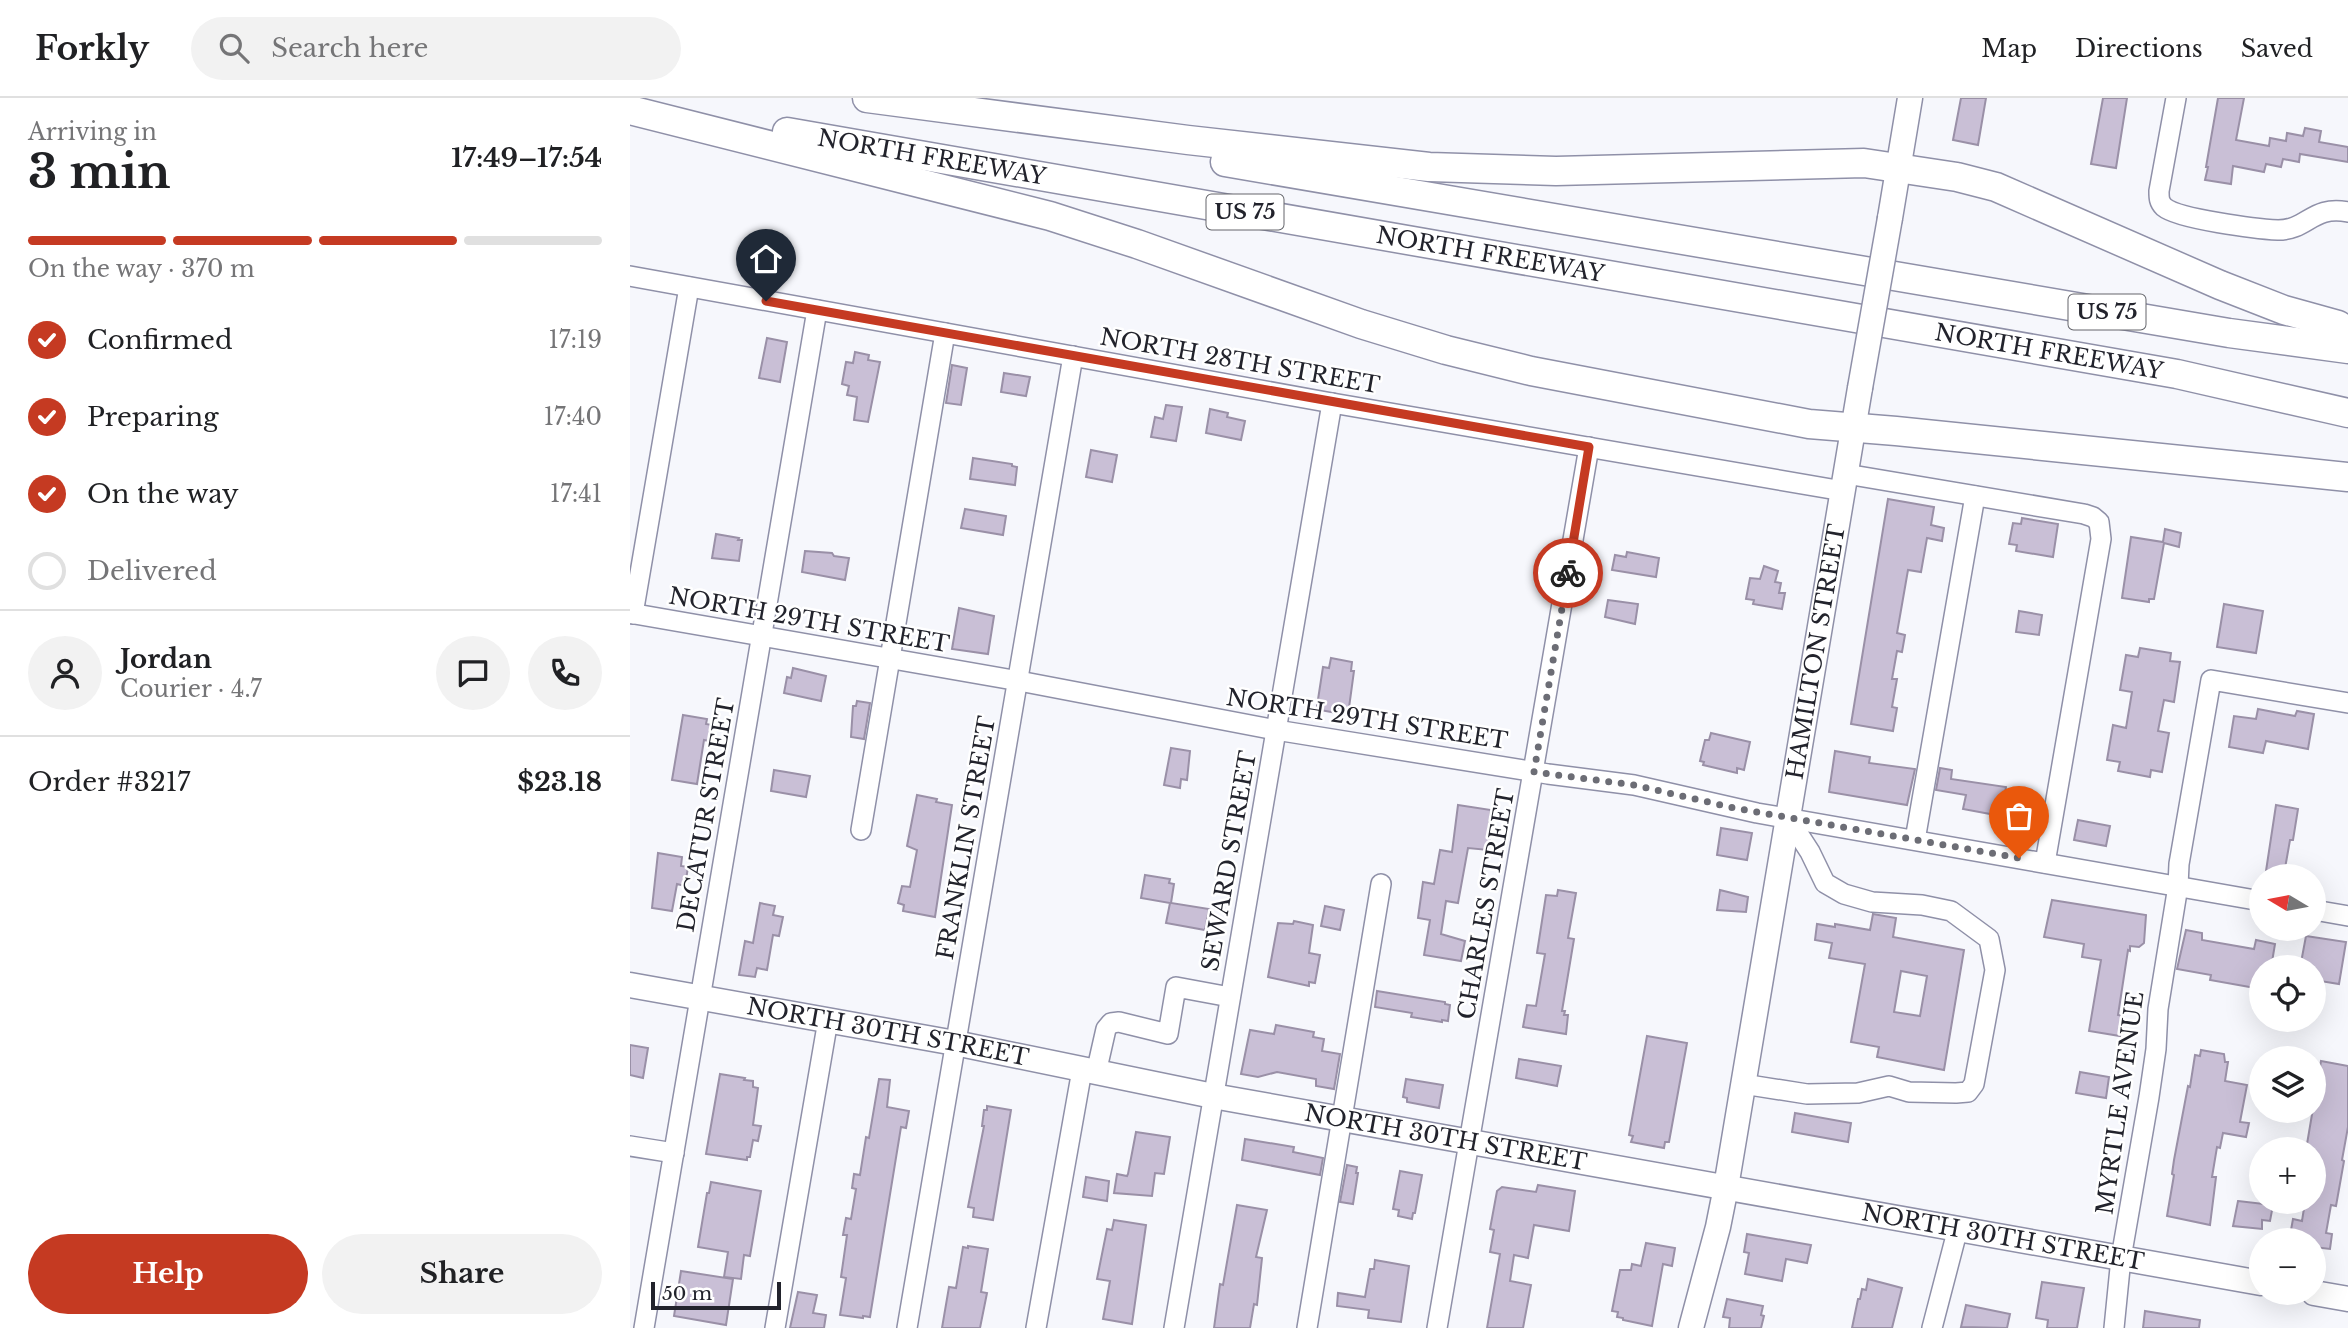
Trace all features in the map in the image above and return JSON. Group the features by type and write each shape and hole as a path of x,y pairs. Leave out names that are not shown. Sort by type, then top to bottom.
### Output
{"highway":[{"name":"NORTH FREEWAY","path":"856,98 1650,236 2229,332 2348,349"},
{"path":"867,98 1188,140 1441,168 1556,171 1850,163 1899,167 1996,187 2220,285 2284,310 2338,325 2348,331"},
{"name":"NORTH FREEWAY","path":"630,107 2177,374 2348,413"},
{"path":"630,107 1070,222 1349,320 1483,360 1578,381 1809,424 2348,477"},
{"path":"2177,374 2348,399"}],"main road":[{"name":"HAMILTON STREET","path":"1691,1328 1726,1187 1910,98"},
{"name":"NORTH 30TH STREET","path":"630,985 955,1043 1341,1120 2249,1281"},
{"path":"2326,1295 2348,1299"}],"street":[{"path":"2176,98 2159,191 2160,202 2171,211 2278,230 2291,229 2329,210 2348,212"},
{"name":"NORTH 28TH STREET","path":"630,276 1589,447 1844,482 1975,496 2093,517 2099,522 2101,539 2045,863"},
{"path":"632,614 689,287"},
{"name":"DECATUR STREET","path":"644,1328 817,310"},
{"path":"861,830 945,333"},
{"name":"FRANKLIN STREET","path":"907,1328 1073,356"},
{"name":"SEWARD STREET","path":"1174,1328 1332,403"},
{"name":"CHARLES STREET","path":"1437,1328 1589,447"},
{"path":"1915,840 1975,496"},
{"name":"NORTH 29TH STREET","path":"632,614 1019,681 1276,730 1534,772 1634,785 1721,806 2249,899"},
{"name":"MYRTLE AVENUE","path":"2114,1328 2121,1258 2156,1049 2158,1009 2178,886 2179,864 2211,680 2348,703"},
{"path":"1743,1084 1807,1094 1839,1095 1889,1086 1909,1091 1968,1092 1974,1084 1995,970 1989,939 1951,911 1922,905 1872,902 1844,894 1825,883 1810,852 1788,818"},
{"path":"1307,1328 1381,884"},
{"path":"2326,912 2348,916"},
{"path":"1037,1328 1089,1071 1106,1029 1111,1023 1119,1023 1168,1034 1176,987 1230,997"},
{"path":"775,1328 828,1020"},
{"path":"630,1146 674,1153"},
{"path":"1932,1328 1958,1228"}],"building":[{"path":"1961,98 1986,98 1978,145 1953,140"},
{"path":"2103,98 2127,98 2116,168 2091,164"},
{"path":"2218,98 2244,98 2236,140 2269,146 2270,138 2286,141 2287,133 2303,136 2305,128 2321,131 2319,142 2348,147 2348,162 2300,154 2299,162 2283,159 2281,167 2266,164 2264,172 2233,166 2231,184 2205,180"},
{"path":"767,338 787,342 780,382 759,378"},
{"path":"855,352 869,355 868,360 880,362 868,422 854,420 857,397 847,395 849,386 842,384 846,362 853,363"},
{"path":"952,365 967,368 961,405 946,403"},
{"path":"1004,373 1030,377 1026,396 1001,392"},
{"path":"1166,405 1182,407 1176,441 1151,437 1155,417 1163,419"},
{"path":"1210,409 1245,421 1241,440 1206,433"},
{"path":"1091,450 1117,455 1112,482 1086,477"},
{"path":"973,458 1017,467 1015,485 970,479"},
{"path":"1888,499 1934,507 1931,525 1944,528 1942,541 1927,538 1921,572 1908,570 1897,633 1905,635 1902,652 1897,651 1892,679 1897,679 1892,707 1897,708 1893,731 1851,724"},
{"path":"965,509 1006,516 1003,535 961,528"},
{"path":"2022,518 2058,524 2053,557 2016,551 2017,545 2009,544 2013,523 2021,524"},
{"path":"2165,529 2181,533 2179,547 2164,543 2154,599 2149,599 2149,602 2122,598 2131,537 2163,542"},
{"path":"716,534 742,540 739,561 712,558"},
{"path":"805,551 832,553 834,556 849,558 845,580 802,572"},
{"path":"1627,552 1659,558 1656,577 1612,570 1615,555 1626,557"},
{"path":"1764,566 1778,571 1775,582 1781,583 1779,593 1785,593 1782,609 1753,604 1754,600 1746,599 1750,578 1760,579"},
{"path":"1608,600 1638,604 1635,624 1605,617"},
{"path":"2224,604 2263,611 2256,653 2217,647"},
{"path":"959,608 994,616 988,654 952,649"},
{"path":"2019,611 2042,615 2039,635 2016,632"},
{"path":"2140,648 2171,653 2170,661 2180,662 2174,702 2164,700 2158,731 2169,733 2162,772 2151,770 2150,777 2118,771 2120,762 2107,760 2113,725 2126,728 2132,692 2120,690 2126,655 2138,657"},
{"path":"1331,658 1352,662 1351,671 1354,671 1348,715 1320,710 1321,707 1317,706 1323,667 1329,668"},
{"path":"793,668 826,676 821,701 784,693 787,677 791,678"},
{"path":"857,701 870,703 864,739 851,737 853,706 856,706"},
{"path":"2258,709 2295,716 2297,711 2314,714 2308,749 2266,741 2263,753 2229,747 2234,716 2256,719"},
{"path":"683,715 707,719 706,724 712,725 709,741 704,740 697,784 672,780"},
{"path":"1711,733 1750,742 1744,770 1737,768 1737,773 1703,765 1704,762 1700,761 1705,740 1709,740"},
{"path":"1171,748 1190,751 1187,780 1181,779 1180,788 1164,785"},
{"path":"1835,751 1870,757 1869,763 1915,769 1907,805 1829,792"},
{"path":"1940,768 1952,770 1951,779 2006,787 2005,794 2013,795 2010,811 2002,809 2001,816 1963,809 1966,795 1936,790"},
{"path":"774,770 810,776 806,797 771,791"},
{"path":"917,795 952,805 935,917 903,911 904,905 898,903 902,886 910,887 917,850 907,846"},
{"path":"1458,805 1491,810 1488,850 1468,848 1458,903 1446,901 1441,934 1465,941 1461,961 1424,955 1430,920 1418,918 1423,882 1434,884 1440,850 1452,852"},
{"path":"2276,805 2298,809 2286,864 2267,864"},
{"path":"2078,820 2110,826 2106,846 2074,840"},
{"path":"1721,828 1752,833 1747,860 1717,855"},
{"path":"658,853 682,857 681,866 688,867 685,886 677,884 672,911 652,908"},
{"path":"1145,875 1170,879 1169,883 1174,884 1171,903 1209,909 1205,930 1166,923 1170,903 1141,898"},
{"path":"1558,890 1576,893 1568,938 1574,939 1562,1011 1565,1011 1564,1015 1568,1015 1566,1034 1523,1027 1527,1005 1536,1006 1545,954 1537,953 1546,895 1557,896"},
{"path":"1720,890 1748,897 1746,912 1717,910"},
{"path":"2052,900 2146,915 2144,943 2139,947 2130,946 2130,951 2128,950 2118,1015 2124,1016 2120,1036 2089,1031 2101,960 2082,957 2084,944 2044,937"},
{"path":"760,903 775,906 773,915 783,917 779,936 773,935 767,970 757,968 755,977 739,975 745,941 753,943"},
{"path":"1325,906 1344,910 1340,930 1321,926"},
{"path":"1873,914 1896,918 1893,937 1964,950 1944,1070 1877,1057 1879,1047 1851,1042 1865,964 1829,958 1832,943 1815,940 1817,924 1870,930","holes":["1901,971 1927,976 1920,1016 1894,1012"]},
{"path":"1294,921 1313,925 1309,953 1320,955 1315,983 1309,982 1309,986 1268,977 1278,923 1293,924"},
{"path":"2186,930 2202,933 2202,940 2254,949 2256,942 2275,944 2273,955 2249,955 2249,987 2210,980 2211,975 2177,969"},
{"path":"2326,939 2346,942 2339,984 2326,982 2326,955 2302,955 2305,942 2326,942"},
{"path":"1377,991 1445,1002 1450,1005 1448,1021 1411,1017 1412,1013 1375,1007"},
{"path":"1276,1025 1314,1032 1313,1037 1324,1039 1322,1051 1340,1054 1334,1089 1316,1086 1316,1079 1277,1072 1258,1077 1241,1074 1250,1030 1274,1034"},
{"path":"1647,1036 1687,1043 1669,1142 1665,1142 1664,1148 1631,1142 1633,1136 1629,1135"},
{"path":"630,1045 648,1048 643,1078 630,1075"},
{"path":"2201,1050 2224,1054 2225,1062 2228,1062 2225,1081 2247,1085 2240,1122 2249,1123 2246,1137 2223,1133 2220,1148 2217,1147 2212,1177 2216,1177 2210,1225 2167,1216 2188,1086 2190,1087 2195,1055 2200,1056"},
{"path":"1519,1059 1561,1066 1557,1086 1516,1078"},
{"path":"2326,1062 2348,1066 2348,1127 2342,1160 2344,1161 2336,1206 2331,1205 2326,1233 2326,1228 2291,1228 2293,1219 2302,1221 2303,1214 2326,1214 2326,1137 2308,1137 2311,1123 2326,1123"},
{"path":"2080,1072 2109,1077 2106,1098 2076,1093"},
{"path":"720,1074 745,1078 744,1080 753,1081 753,1087 758,1088 753,1125 761,1126 758,1141 753,1140 747,1160 706,1154"},
{"path":"879,1079 890,1080 887,1107 909,1111 906,1128 901,1127 870,1317 863,1318 840,1315 846,1278 841,1277 847,1235 843,1235 846,1218 851,1219 856,1189 852,1188 854,1174 860,1175"},
{"path":"1406,1079 1443,1085 1439,1108 1407,1102 1407,1098 1403,1097"},
{"path":"987,1106 1011,1110 993,1220 973,1217 974,1208 968,1207 984,1126 984,1110 987,1110"},
{"path":"1795,1113 1851,1123 1848,1142 1792,1132"},
{"path":"1136,1132 1170,1137 1164,1174 1155,1173 1152,1196 1114,1193 1117,1174 1128,1174"},
{"path":"1245,1139 1294,1147 1293,1152 1323,1158 1320,1175 1242,1160"},
{"path":"1347,1165 1357,1167 1358,1173 1353,1204 1340,1202"},
{"path":"1400,1171 1422,1175 1412,1219 1398,1216 1399,1210 1393,1209"},
{"path":"1086,1177 1109,1181 1107,1201 1083,1197"},
{"path":"711,1182 761,1191 750,1256 744,1255 741,1279 724,1277 728,1252 698,1247"},
{"path":"1538,1185 1575,1191 1569,1231 1534,1225 1528,1258 1514,1255 1510,1281 1531,1285 1523,1328 1487,1328 1500,1254 1490,1252 1494,1230 1490,1229 1497,1191 1502,1187 1536,1192"},
{"path":"2238,1201 2249,1202 2249,1214 2271,1214 2270,1221 2262,1220 2262,1228 2233,1226"},
{"path":"1237,1205 1267,1210 1256,1257 1262,1258 1257,1305 1254,1304 1250,1328 1214,1328 1220,1284 1223,1285"},
{"path":"1114,1220 1146,1225 1132,1324 1103,1319 1110,1281 1097,1279 1107,1229 1112,1230"},
{"path":"2326,1233 2332,1234 2330,1249 2326,1248"},
{"path":"1747,1234 1811,1245 1807,1263 1786,1259 1782,1281 1745,1274 1749,1253 1744,1252"},
{"path":"1646,1243 1675,1248 1672,1266 1663,1264 1652,1326 1623,1320 1617,1317 1618,1312 1612,1311 1620,1270 1631,1270 1632,1264 1641,1266"},
{"path":"963,1247 988,1249 981,1292 987,1293 980,1328 942,1328 949,1287 956,1288"},
{"path":"1375,1260 1409,1266 1401,1322 1368,1318 1369,1310 1337,1306 1338,1293 1365,1297 1370,1269 1374,1269"},
{"path":"681,1271 733,1279 726,1325 674,1316"},
{"path":"1868,1279 1902,1288 1892,1328 1852,1328 1858,1299 1862,1289 1866,1290"},
{"path":"2042,1282 2084,1288 2077,1328 2047,1328 2048,1320 2036,1318"},
{"path":"798,1292 817,1295 813,1313 826,1315 824,1328 790,1328"},
{"path":"1727,1299 1763,1306 1761,1328 1729,1328 1730,1318 1723,1317"},
{"path":"1966,1305 2010,1314 2007,1328 1961,1327"},
{"path":"2145,1311 2200,1320 2199,1328 2143,1328"}],"way so far":[{"path":"1568,573 1534,772 1634,785 1734,808 2019,858"}],"route":[{"path":"766,301 1589,447 1568,573"}]}
